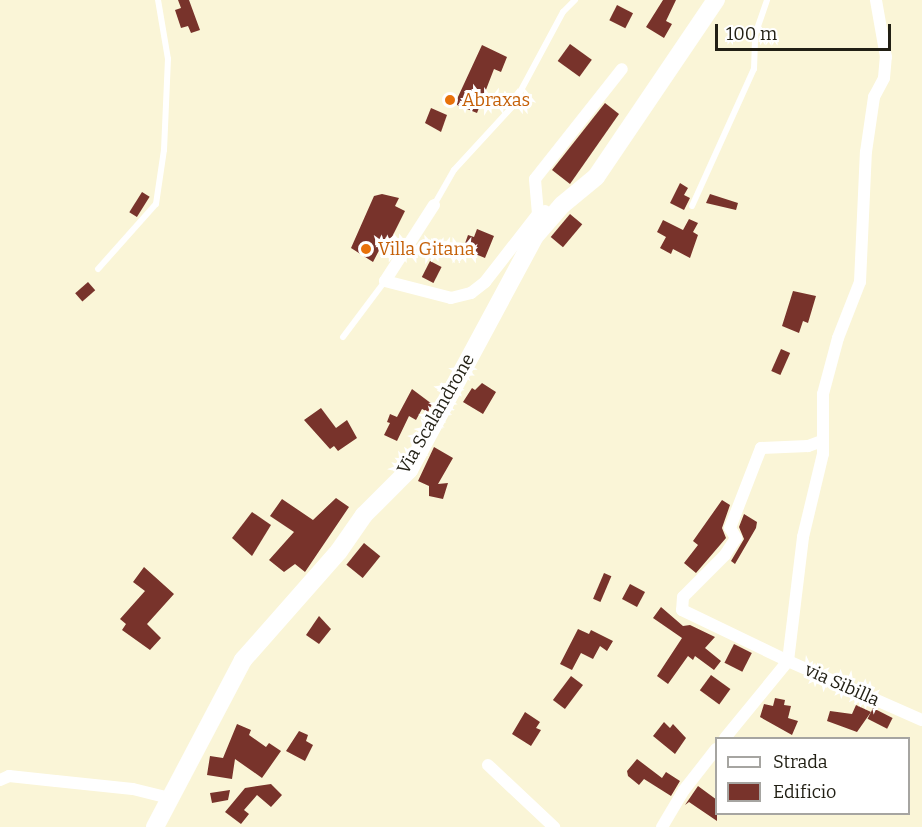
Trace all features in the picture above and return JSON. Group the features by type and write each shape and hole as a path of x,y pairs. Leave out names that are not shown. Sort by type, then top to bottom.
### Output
{"street":[{"name":"Via Scalandrone","path":"155,827 243,660 339,551 364,515 409,470 535,236 562,205 596,177 716,0"},
{"path":"822,441 808,446 761,448 730,528 736,538 725,555 683,597 682,610 788,661 803,537 819,478 822,441 823,394 838,338 860,282 866,152 874,97 884,78 886,57 876,0"},
{"path":"538,214 536,179 622,69"},
{"path":"434,205 385,281 451,298 471,293 485,282 538,214 562,205"},
{"name":"via Sibilla","path":"725,737 788,661 922,720"},
{"path":"662,827 684,790 715,751"},
{"path":"488,765 555,827"},
{"path":"0,780 9,776 134,789 170,798"}],"lane":[{"path":"98,269 156,204 164,150 168,58 158,0"},
{"path":"434,205 454,170 512,107 563,12 575,0"},
{"path":"692,206 754,69 755,35 767,0"},
{"path":"343,338 385,281"}],"building":[{"path":"178,0 189,0 200,30 191,33 188,26 181,28 175,10 181,8"},
{"path":"663,0 676,0 666,21 672,24 664,38 646,27"},
{"path":"617,5 633,13 625,28 609,20"},
{"path":"570,44 592,60 579,77 558,61"},
{"path":"482,45 507,57 501,72 494,69 477,113 457,105 457,99"},
{"path":"605,103 619,114 570,184 552,170"},
{"path":"431,108 447,115 441,132 425,123"},
{"path":"680,183 688,188 684,195 690,198 684,210 670,203"},
{"path":"142,192 150,197 137,217 129,212"},
{"path":"382,194 399,198 395,206 405,211 391,239 386,237 373,262 351,248 374,196"},
{"path":"710,194 738,203 736,210 706,203"},
{"path":"570,214 582,224 563,247 551,237"},
{"path":"689,219 698,223 693,232 698,235 690,258 673,249 671,254 660,248 666,237 657,232 663,220 683,230"},
{"path":"477,229 494,236 485,258 463,249 468,235 474,237"},
{"path":"430,261 442,267 433,283 422,277"},
{"path":"88,282 95,290 82,301 75,293"},
{"path":"793,291 816,296 808,323 803,321 799,333 782,326"},
{"path":"781,349 790,353 780,375 771,371"},
{"path":"482,383 496,392 483,414 463,402 472,388 475,390"},
{"path":"412,389 432,404 428,412 422,409 416,420 409,416 397,441 384,435 390,423 387,422 390,414 397,417"},
{"path":"321,408 336,428 347,420 357,438 338,451 334,446 330,449 304,420"},
{"path":"434,447 453,458 438,484 448,483 443,499 429,496 429,486 418,481"},
{"path":"336,498 349,507 305,572 295,564 284,572 269,560 294,532 270,516 282,499 313,520"},
{"path":"722,500 730,505 722,528 726,538 696,573 684,563 698,545 693,541"},
{"path":"252,512 271,525 252,556 232,538"},
{"path":"744,514 757,522 756,528 735,564 731,561 744,539 739,527"},
{"path":"364,543 380,556 363,578 346,565"},
{"path":"144,567 174,594 147,624 161,638 150,650 122,630 126,624 120,619 145,591 133,582"},
{"path":"604,573 611,576 600,602 593,599"},
{"path":"630,584 645,592 637,607 622,599"},
{"path":"661,607 683,626 690,625 715,637 705,648 721,661 714,670 695,656 693,660 688,656 668,684 657,676 682,638 653,618"},
{"path":"319,616 331,629 319,644 306,635"},
{"path":"578,629 589,634 591,630 613,641 607,651 600,646 593,659 581,653 572,670 560,664"},
{"path":"734,644 752,653 742,672 724,663"},
{"path":"711,675 730,689 719,704 700,690"},
{"path":"571,676 583,685 565,709 553,700"},
{"path":"775,698 785,700 784,705 791,706 788,718 798,721 792,735 760,717 764,704 773,706"},
{"path":"856,705 871,712 857,732 827,721 830,711 852,714"},
{"path":"873,708 893,718 887,729 868,719"},
{"path":"525,712 540,722 536,728 541,730 531,746 512,734"},
{"path":"664,722 670,728 673,724 686,738 675,754 653,736"},
{"path":"237,724 251,730 249,735 266,747 269,743 281,751 262,778 235,759 232,779 207,775 210,756 223,758"},
{"path":"299,731 308,735 306,741 313,745 305,761 286,751"},
{"path":"637,759 662,778 666,772 680,781 671,796 644,779 639,785 628,776 627,771"},
{"path":"271,784 282,795 271,807 257,795 244,810 249,814 241,824 225,812 245,788"},
{"path":"698,786 715,799 717,821 689,802 685,805"},
{"path":"230,790 228,800 212,803 210,793"}],"place":[{"name":"Abraxas","path":"450,100"},
{"name":"Villa Gitana","path":"366,249"}]}
